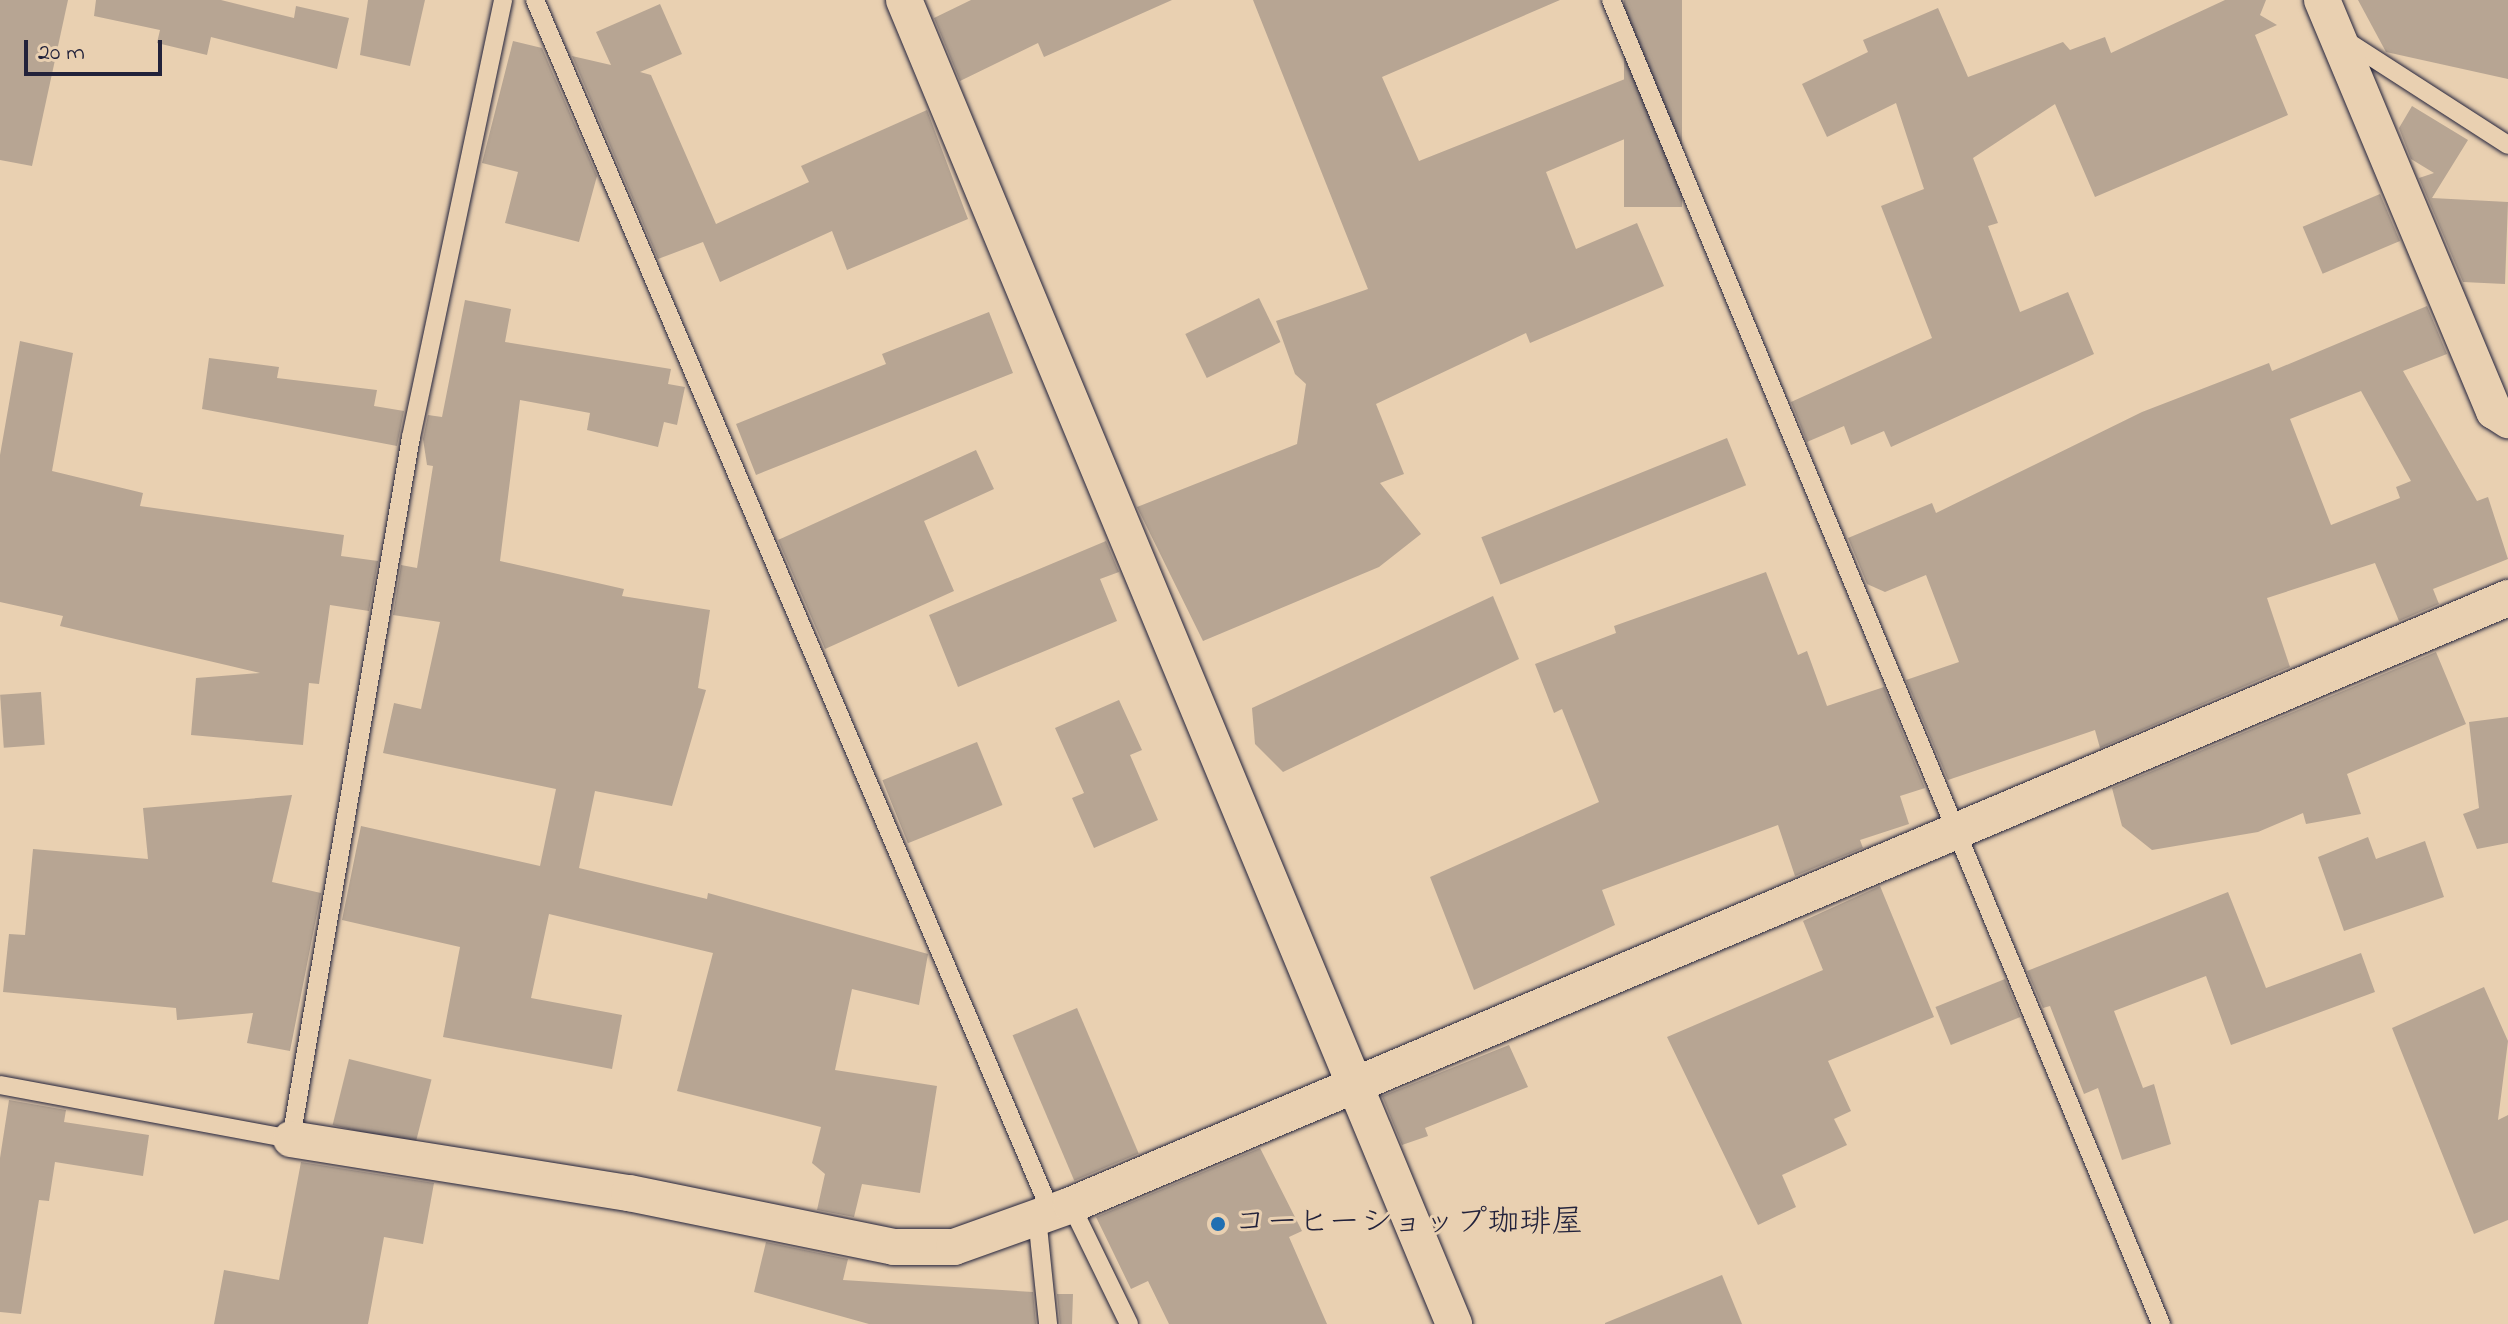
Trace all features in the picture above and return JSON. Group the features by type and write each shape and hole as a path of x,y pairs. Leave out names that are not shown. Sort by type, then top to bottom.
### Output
{"street":[{"path":"904,0 1454,1324"},
{"path":"2322,0 2494,411 2508,420"},
{"path":"291,1139 629,1193 894,1247 954,1247 1053,1211 1352,1081 2508,598"}],"lane":[{"path":"0,1085 291,1139 411,437 503,0"},
{"path":"535,0 1053,1211 1129,1324"},
{"path":"1611,0 2161,1324"},
{"path":"2336,34 2508,145"},
{"path":"1048,1324 1053,1211"}],"building":[{"path":"0,0 68,0 32,166 0,160"},
{"path":"96,0 221,0 294,18 296,6 349,18 337,69 211,37 207,55 157,43 160,30 94,16"},
{"path":"368,0 425,0 410,66 360,55"},
{"path":"971,0 1172,0 1044,57 1038,43 960,81 934,18"},
{"path":"1253,0 1560,0 1382,77 1419,161 1630,77 1651,128 1546,172 1576,249 1637,223 1664,286 1530,343 1526,333 1376,404 1404,474 1380,483 1421,534 1379,567 1203,641 1137,507 1297,444 1306,384 1295,374 1276,321 1368,289"},
{"path":"1624,0 1682,0 1682,207 1624,207"},
{"path":"2225,0 2266,0 2260,15 2277,25 2255,35 2288,115 2095,197 2055,104 1973,158 1998,223 1988,226 2020,312 2068,292 2094,354 1891,447 1884,431 1851,445 1844,426 1807,442 1791,402 1932,338 1881,206 1924,189 1896,103 1827,137 1802,84 1868,52 1863,40 1938,8 1968,77 2063,42 2070,50 2105,37 2111,53"},
{"path":"2358,0 2508,0 2508,79 2386,52"},
{"path":"660,4 682,54 640,72 651,75 716,224 809,182 801,166 927,110 968,219 847,270 832,231 720,282 703,242 658,259 572,56 611,65 596,32"},
{"path":"513,41 542,48 597,176 579,242 505,223 518,172 482,163"},
{"path":"2412,106 2468,140 2432,198 2508,202 2505,284 2463,282 2419,178 2434,173 2411,159 2399,128"},
{"path":"2380,194 2400,241 2323,274 2303,227"},
{"path":"1259,298 1280,342 1207,378 1185,334"},
{"path":"465,300 511,309 505,342 671,369 668,384 685,387 677,425 664,422 658,447 587,430 590,413 520,400 500,561 624,589 622,596 710,610 698,688 706,690 672,806 595,791 579,868 707,899 708,893 928,954 919,1005 852,989 835,1070 937,1086 920,1193 862,1184 854,1217 817,1210 825,1174 812,1163 821,1127 677,1091 713,953 549,914 531,998 622,1015 612,1069 443,1037 460,947 342,920 361,826 540,866 556,789 383,753 394,703 421,709 440,622 393,615 401,565 417,568 433,466 427,465 423,439 428,415 442,417"},
{"path":"2427,306 2447,354 2403,371 2477,501 2488,497 2508,559 2433,589 2439,604 2399,621 2375,563 2267,598 2290,667 2100,748 2095,730 1948,780 1906,680 1959,662 1926,575 1885,592 1867,584 1848,538 1932,503 1936,513 2142,412 2269,363 2272,371","holes":["2361,391 2411,481 2396,487 2400,498 2331,525 2290,419"]},
{"path":"989,312 1013,373 756,475 736,424 886,364 882,354"},
{"path":"20,341 73,353 52,471 143,493 140,506 344,535 341,556 378,561 369,611 330,605 319,684 309,683 303,745 191,735 196,678 260,673 60,626 63,616 0,602 0,455"},
{"path":"209,358 279,367 277,378 377,390 374,406 404,411 397,446 202,409"},
{"path":"1727,438 1746,485 1500,585 1481,537"},
{"path":"976,450 994,489 924,521 954,591 825,649 778,540"},
{"path":"1106,541 1119,572 1100,579 1117,621 958,687 929,615"},
{"path":"1766,572 1798,655 1807,651 1827,706 1884,687 1925,788 1900,796 1909,824 1860,840 1863,848 1795,876 1778,825 1602,890 1615,925 1474,990 1430,877 1599,802 1562,709 1554,713 1535,664 1616,633 1614,626"},
{"path":"1493,596 1519,659 1283,772 1255,744 1252,708"},
{"path":"2436,652 2466,724 2347,774 2361,814 2306,824 2303,813 2258,832 2152,850 2122,826 2112,788"},
{"path":"41,692 45,745 4,748 0,695"},
{"path":"1119,700 1142,750 1130,755 1158,820 1094,848 1072,798 1084,793 1055,728"},
{"path":"2508,717 2508,843 2477,849 2463,814 2479,808 2469,722"},
{"path":"977,742 1002,805 908,843 882,780"},
{"path":"292,795 272,882 321,893 290,1051 247,1043 253,1013 177,1020 176,1008 3,992 9,934 25,935 33,849 148,859 143,808"},
{"path":"2368,837 2376,859 2425,841 2444,897 2344,931 2318,857"},
{"path":"1880,886 1934,1017 1828,1061 1851,1111 1834,1119 1847,1145 1782,1175 1796,1207 1758,1225 1667,1037 1823,970 1803,921"},
{"path":"2228,892 2266,988 2361,953 2375,992 2231,1045 2206,976 2114,1011 2143,1088 2154,1084 2171,1144 2122,1160 2098,1088 2084,1094 2050,1006 2043,1008 2027,971"},
{"path":"2005,979 2020,1017 1951,1045 1935,1007"},
{"path":"2484,987 2508,1041 2498,1120 2508,1115 2508,1220 2474,1234 2392,1028"},
{"path":"1077,1008 1139,1153 1074,1181 1013,1035"},
{"path":"1509,1045 1528,1087 1425,1128 1428,1136 1402,1145 1382,1096"},
{"path":"349,1059 431,1080 415,1146 333,1125"},
{"path":"9,1100 66,1110 64,1122 149,1135 143,1176 55,1162 49,1201 39,1200 21,1314 0,1312 0,1158"},
{"path":"1260,1148 1302,1231 1289,1237 1327,1324 1169,1324 1148,1281 1131,1289 1096,1217"},
{"path":"301,1162 434,1183 423,1244 384,1237 368,1324 214,1324 224,1270 279,1280"},
{"path":"766,1242 848,1259 843,1280 1033,1292 1036,1324 869,1324 754,1292"},
{"path":"1722,1275 1742,1324 1605,1324 1605,1323"},
{"path":"1057,1294 1073,1294 1072,1324 1060,1324"}],"place":[{"name":"コーヒーショップ珈琲屋","path":"1218,1224"}]}
